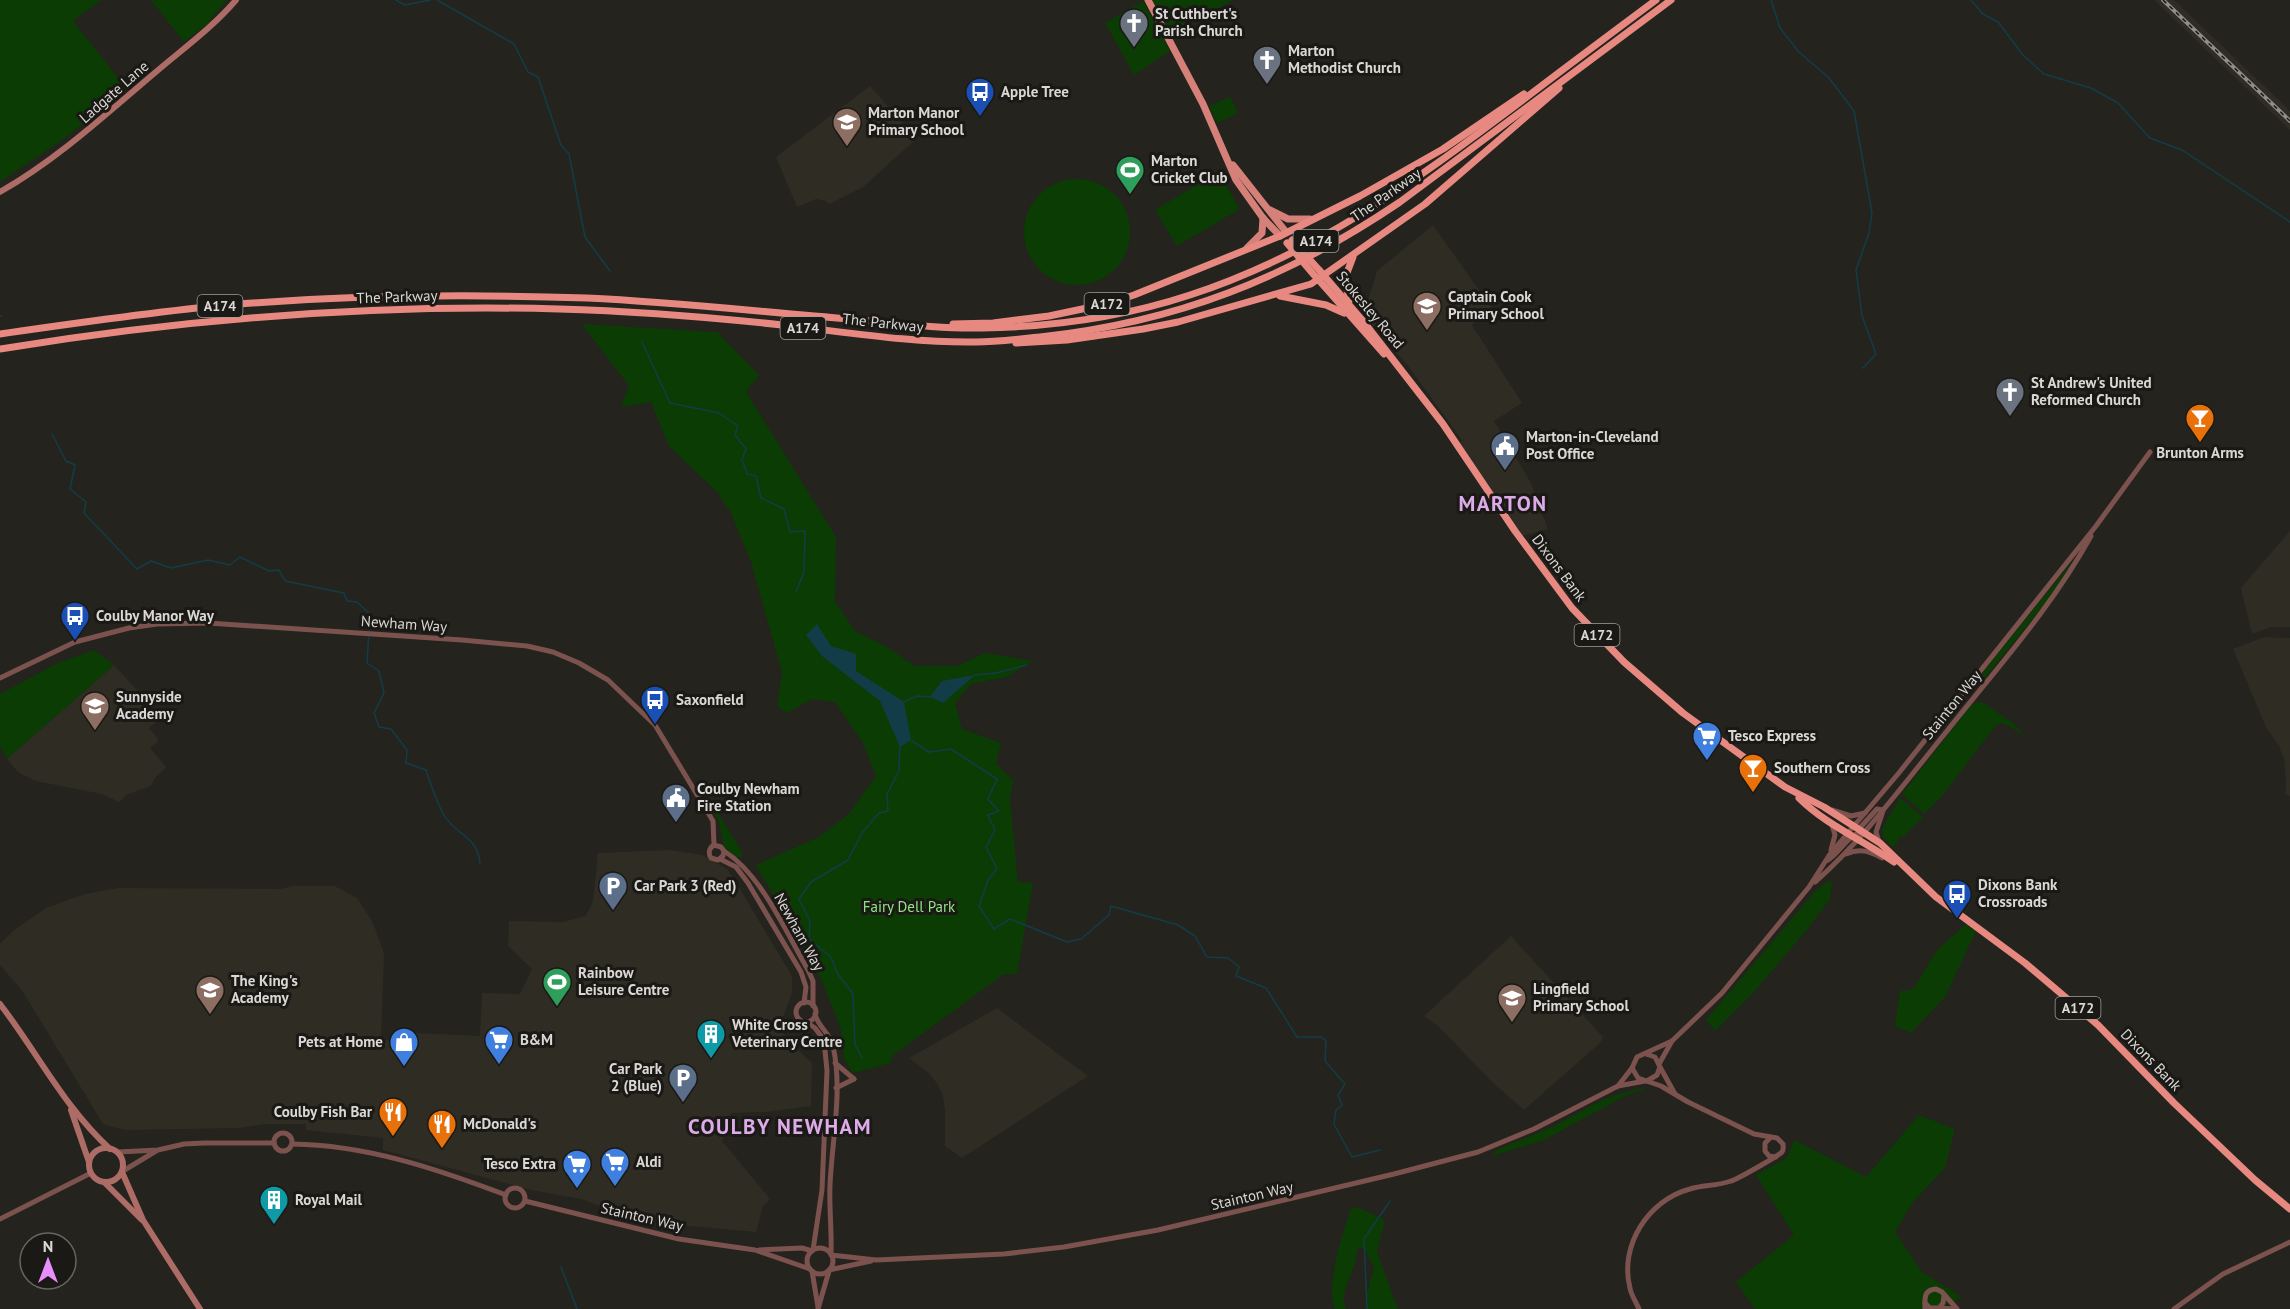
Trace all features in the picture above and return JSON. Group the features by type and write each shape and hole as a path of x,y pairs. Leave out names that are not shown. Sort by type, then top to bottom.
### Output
{"highway":[{"name":"The Parkway","path":"0,334 85,321 218,306 383,296 631,300 914,325 985,328 1090,319 1184,297 1243,275 1307,246 1368,211 1456,150 1656,0"},
{"name":"The Parkway","path":"0,349 177,325 365,311 504,308 685,316 907,339 986,342 1075,333 1137,321 1208,302 1286,270 1327,249 1391,209 1671,0"},
{"name":"A174","path":"1283,234 1360,196 1443,149 1511,102 1558,74"},
{"path":"1319,275 1355,255 1433,197 1553,95 1571,75"},
{"name":"A172","path":"914,325 993,322 1080,311 1134,295 1283,234"},
{"name":"Stokesley Road","path":"1283,234 1319,275 1350,304 1361,323"},
{"path":"1350,304 1345,278 1355,255"},
{"name":"A174","path":"986,342 1021,344 1143,329 1178,322 1275,296 1311,284 1319,275"},
{"name":"A172","path":"1319,275 1349,315 1361,323"},
{"name":"A174","path":"1275,296 1326,305 1349,315"},
{"name":"Dixons Bank","path":"1361,323 1443,424 1515,531 1572,608 1623,662 1662,696 1793,792 1832,825 1856,832 1880,843 1904,868"},
{"name":"Dixons Bank","path":"1793,792 1824,807 1904,868 1952,909 2026,964 2098,1025 2174,1103 2255,1180 2290,1209"}],"main road":[{"name":"Ladgate Lane","path":"0,192 22,180 76,141 210,27 236,0"},
{"name":"Stokesley Road","path":"1148,0 1179,56 1236,180 1263,218 1283,234"},
{"name":"Stokesley Road","path":"1228,159 1283,234"},
{"name":"A174","path":"1263,205 1288,219 1310,219"},
{"path":"1247,248 1262,233 1263,218"},
{"path":"0,1004 25,1036 69,1104 93,1134 110,1149 118,1152 124,1164 122,1172 112,1182 105,1183"},
{"path":"69,1104 91,1173 97,1180 105,1183 143,1220"},
{"path":"89,1162 96,1151 110,1149"},
{"path":"122,1172 143,1220 200,1309"}],"street":[{"name":"Stainton Way","path":"1809,887 1844,855 1865,813 2096,526 2150,452"},
{"name":"Stainton Way","path":"1659,1065 1672,1041 1722,993 1809,887 1830,854 1856,832 1877,809 1883,810 2046,607 2073,569 2096,526"},
{"name":"Newham Way","path":"0,678 75,642 129,628 157,624 208,623 375,634 527,646 561,655 608,680 655,725 713,822 714,845 710,848 710,856 715,860 720,858 736,867 801,972 806,987 804,1003 797,1008 797,1015 800,1020 806,1022"},
{"name":"A172","path":"1824,807 1851,816 1865,813"},
{"path":"1880,843 1876,832 1883,810"},
{"path":"1830,854 1836,835 1832,825"},
{"path":"1825,862 1835,856 1856,832"},
{"name":"Newham Way","path":"714,845 721,847 737,859 754,878 808,970 813,981 813,1006 817,1021 830,1037 835,1063 836,1088 830,1184 831,1254"},
{"path":"1844,855 1860,850 1870,851 1904,868"},
{"path":"720,858 724,851"},
{"path":"804,1003 813,1006"},
{"path":"806,1022 812,1020 815,1014"},
{"path":"806,1022 815,1028 824,1040 827,1071 822,1190 813,1251 808,1257 818,1309"},
{"name":"Stainton Way","path":"1644,1054 1672,1041"},
{"path":"1639,1309 1630,1289 1628,1268 1633,1239 1640,1225 1659,1206 1676,1194 1733,1181 1778,1156 1783,1150 1783,1144 1777,1138 1754,1134 1638,1078 1632,1068 1634,1060 1644,1054 1655,1057 1675,1094"},
{"path":"835,1063 854,1079 836,1088"},
{"path":"1646,1081 1657,1075 1659,1065"},
{"name":"Stainton Way","path":"1618,1086 1632,1068"},
{"name":"Stainton Way","path":"831,1254 876,1260 959,1257 1064,1247 1146,1232 1250,1209 1478,1152 1534,1129 1618,1086 1646,1081"},
{"path":"282,1133 290,1135 292,1144 283,1152 277,1150 274,1143 276,1136 282,1133"},
{"path":"1754,1134 1769,1156 1778,1156"},
{"path":"1759,1165 1765,1143 1770,1138"},
{"path":"118,1152 158,1150 184,1144 274,1143"},
{"path":"292,1144 322,1144 397,1158 506,1195"},
{"path":"122,1172 158,1150"},
{"path":"0,1219 91,1173"},
{"path":"518,1189 525,1196 525,1201 520,1207 514,1208 508,1205 506,1195 511,1190 518,1189"},
{"name":"Stainton Way","path":"525,1201 679,1239 755,1250 802,1248 813,1251"},
{"path":"2174,1309 2223,1274 2290,1242"},
{"path":"813,1251 825,1249 831,1254 833,1263 818,1309"},
{"name":"Stainton Way","path":"755,1250 811,1270"},
{"name":"Stainton Way","path":"829,1271 876,1260"},
{"path":"811,1270 822,1274 829,1271"},
{"path":"1935,1289 1957,1309 1925,1306 1925,1295 1929,1290 1935,1289"},
{"path":"1937,1308 1944,1300 1943,1294"}],"shaded area":[{"path":"2154,0 2174,0 2290,111 2290,130"},
{"name":"Marton Manor Primary School","path":"870,86 916,139 863,187 829,204 816,199 797,207 776,157"},
{"name":"Captain Cook Primary School","path":"1433,225 1491,307 1472,325 1522,403 1494,421 1531,483 1548,529 1518,537 1456,445 1466,438 1462,440 1408,366 1364,314 1377,271"},
{"path":"2290,531 2290,627 2271,627 2252,634 2241,588"},
{"path":"2264,637 2290,638 2290,796 2285,795 2284,759 2279,746 2266,727 2233,649"},
{"name":"Sunnyside Academy","path":"114,665 137,690 159,720 149,728 158,739 150,748 166,767 154,779 151,786 128,794 119,802 102,794 36,781 18,772 7,759"},
{"path":"670,850 702,855 727,869 792,976 792,993 783,1017 784,1036 812,1063 811,1106 730,1115 722,1141 770,1199 763,1206 756,1232 678,1225 602,1207 581,1199 531,1190 383,1150 383,1138 306,1130 306,1124 125,1130 103,1124 23,992 0,965 0,944 13,931 46,908 85,894 118,888 280,889 293,886 335,886 357,898 372,921 384,953 381,1040 412,1041 416,1033 480,1036 482,993 520,994 532,969 508,946 509,921 563,922 586,916 593,901 598,853"},
{"name":"Lingfield Primary School","path":"1511,936 1603,1037 1601,1042 1524,1110 1492,1082 1439,1027 1424,1016"},
{"path":"997,1008 1088,1076 962,1158 945,1146 945,1112 943,1096 938,1085 930,1074 909,1058"}],"green space":[{"path":"0,0 101,0 73,21 126,88 65,138 0,182"},
{"path":"151,0 227,0 206,25 184,42"},
{"path":"1152,0 1233,0 1171,33"},
{"path":"1143,1 1170,51 1134,75 1105,23"},
{"path":"1230,97 1238,113 1217,123 1209,106"},
{"path":"1218,172 1240,209 1177,246 1155,210"},
{"path":"1077,179 1097,183 1115,194 1126,212 1130,232 1126,252 1115,270 1097,281 1077,285 1057,281 1039,270 1028,252 1024,232 1028,212 1039,194 1057,183"},
{"name":"Fairy Dell Park","path":"582,324 717,332 759,375 746,392 836,537 835,601 855,631 887,647 915,666 957,666 985,653 1032,661 1007,677 971,684 955,703 962,729 1001,743 996,764 1013,780 1010,800 1018,882 1033,883 1017,974 1004,974 892,1056 891,1063 853,1073 844,1059 841,1029 822,981 756,865 819,837 849,814 876,776 863,743 835,702 812,699 787,713 777,706 782,672 751,562 731,513 717,492 669,446 651,402 621,407 629,386"},
{"path":"2076,557 2050,597 1980,684 1984,671"},
{"path":"94,650 114,665 7,759 0,746 0,694 58,663"},
{"path":"1982,702 2013,723 2026,737 2009,726 2001,723 1996,725 1942,796 1924,814 1902,794 1972,704"},
{"path":"704,781 706,793 742,852 742,857 736,857 724,847 719,822 700,791"},
{"path":"1900,798 1923,817 1902,838 1900,836 1892,847 1883,837 1882,829"},
{"path":"1832,879 1830,899 1806,931 1754,992 1715,1031 1706,1020 1816,890"},
{"path":"1966,924 1976,931 1945,997 1911,1033 1895,1026 1900,991 1911,990 1916,985 1936,951"},
{"path":"1646,1088 1627,1095 1544,1140 1492,1156 1497,1150 1552,1127 1604,1099"},
{"path":"1919,1115 1955,1129 1945,1168 1913,1202 1895,1232 1922,1272 1962,1297 1938,1309 1755,1309 1736,1282 1794,1235 1756,1175 1786,1158 1795,1140 1866,1177"},
{"path":"1352,1207 1362,1209 1385,1220 1377,1252 1398,1309 1367,1309 1367,1293 1374,1267 1364,1248 1359,1247 1345,1293 1346,1309 1335,1309 1332,1299 1334,1273 1340,1244"}],"water":[{"path":"817,624 831,646 856,654 856,671 904,702 911,740 900,747 880,701 822,656 806,635"},
{"path":"975,675 943,703 930,697 942,681"}],"waterway":[{"path":"396,0 405,5 430,0"},
{"path":"437,0 514,44 528,72 538,77 561,145 569,154 585,237 610,271"},
{"path":"1771,0 1780,28 1799,52 1829,78 1854,111 1872,213 1869,233 1856,270 1862,316 1876,354 1863,368"},
{"path":"1971,0 1983,14 1998,22 2023,55 2044,74 2091,88 2118,103 2150,138 2182,150 2290,222"},
{"path":"642,342 670,403 719,413 738,426 735,435 746,449 742,459 747,474 756,476 761,498 784,509 790,532 805,531 804,572 796,592"},
{"path":"52,434 66,461 75,465 70,489 86,502 84,513 137,569 151,561 171,568 208,560 230,565 240,557 269,571 279,570 285,581 344,593 347,601 357,602 370,614 367,663 379,671 384,693 374,713 379,727 391,729 407,750 406,763 426,770 444,815 471,841 480,864"},
{"path":"975,675 996,673 1027,665"},
{"path":"904,702 917,696 930,697"},
{"path":"912,741 929,752 951,749 997,779 988,799 999,811 988,815 995,830 986,847 997,869 988,880 979,906 994,929 1010,919 1067,942 1081,939 1109,915 1111,906 1178,925 1195,936 1207,957 1228,958 1239,967 1236,976 1266,988 1297,1037 1321,1037 1326,1041 1325,1061 1345,1084 1338,1095 1342,1105 1336,1110 1334,1124 1352,1157 1380,1150"},
{"path":"862,1058 855,1044 853,994 837,973 831,957 809,939 810,921 799,899 811,882 848,860 862,833 879,813 888,811 887,794 899,771 900,745"},
{"path":"1367,1309 1364,1239 1390,1201"},
{"path":"561,1267 577,1309"}],"railway":[{"path":"2163,0 2290,121"}],"place":[{"name":"St Cuthbert's Parish Church","path":"1134,48"},
{"name":"Marton Methodist Church","path":"1267,86"},
{"name":"Apple Tree","path":"980,118"},
{"name":"Marton Manor Primary School","path":"847,148"},
{"name":"Marton Cricket Club","path":"1130,196"},
{"name":"Captain Cook Primary School","path":"1427,332"},
{"name":"St Andrew's United Reformed Church","path":"2010,418"},
{"name":"Brunton Arms","path":"2200,444"},
{"name":"Marton-in-Cleveland Post Office","path":"1505,472"},
{"name":"Coulby Manor Way","path":"75,642"},
{"name":"Saxonfield","path":"655,726"},
{"name":"Sunnyside Academy","path":"95,732"},
{"name":"Tesco Express","path":"1707,762"},
{"name":"Southern Cross","path":"1753,794"},
{"name":"Coulby Newham Fire Station","path":"676,824"},
{"name":"Car Park 3 (Red)","path":"613,912"},
{"name":"Dixons Bank Crossroads","path":"1957,920"},
{"name":"Rainbow Leisure Centre","path":"557,1008"},
{"name":"The King's Academy","path":"210,1016"},
{"name":"Lingfield Primary School","path":"1512,1024"},
{"name":"White Cross Veterinary Centre","path":"711,1060"},
{"name":"B&M","path":"499,1066"},
{"name":"Pets at Home","path":"404,1068"},
{"name":"Car Park 2 (Blue)","path":"683,1104"},
{"name":"Coulby Fish Bar","path":"393,1138"},
{"name":"McDonald's","path":"442,1150"},
{"name":"Aldi","path":"615,1188"},
{"name":"Tesco Extra","path":"577,1190"},
{"name":"Royal Mail","path":"274,1226"}],"district":[{"name":"MARTON","path":"1503,504"},
{"name":"COULBY NEWHAM","path":"780,1127"}]}
